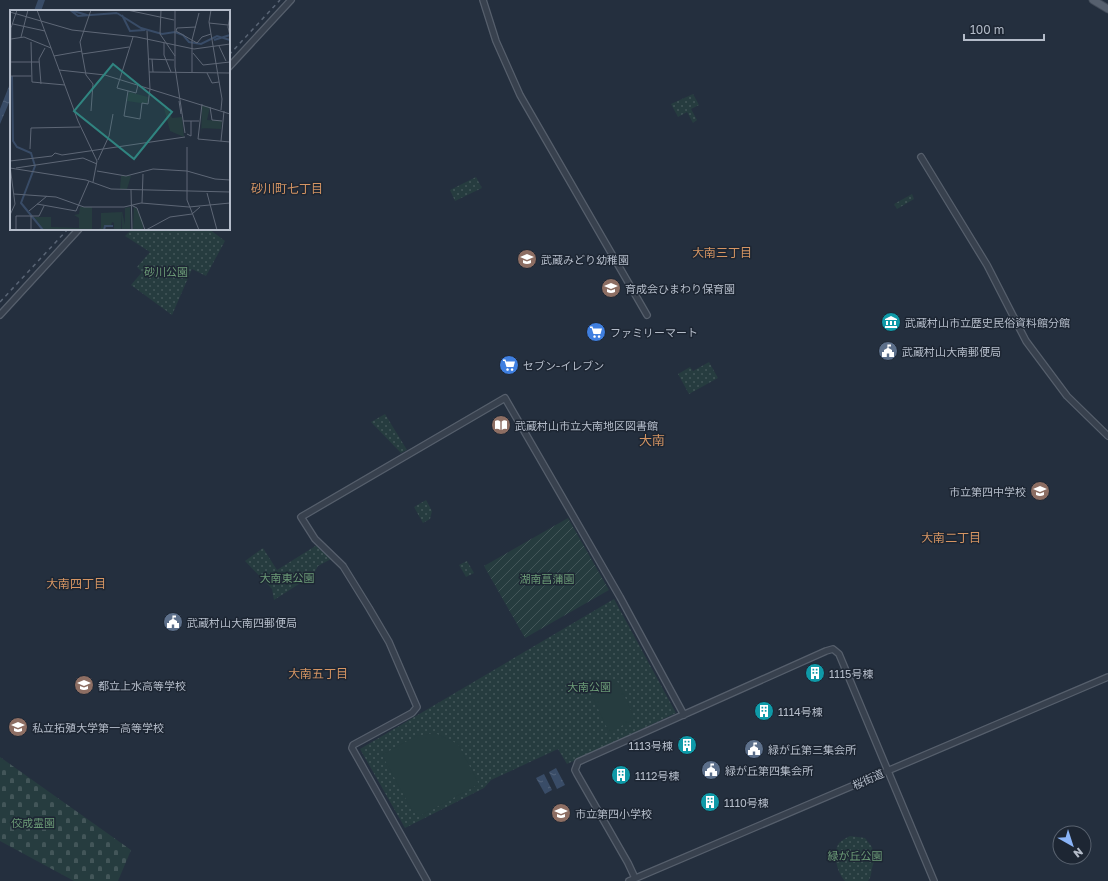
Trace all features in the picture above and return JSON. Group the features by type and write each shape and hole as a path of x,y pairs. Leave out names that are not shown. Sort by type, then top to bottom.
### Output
{"main road":[{"path":"1093,0 1108,9"}],"street":[{"path":"230,66 291,0"},
{"path":"483,0 496,41 520,95 647,315"},
{"path":"922,157 986,265 1026,341 1067,396 1108,436"},
{"path":"0,315 78,230"},
{"path":"427,881 352,748 353,745 412,713 417,707 389,642 369,608 343,566 315,538 301,517 505,398 620,597 684,714"},
{"path":"635,878 577,774 576,766 578,762 833,649 839,654 934,881"},
{"name":"桜街道","path":"629,881 1108,677"}],"green space":[{"path":"693,94 699,105 691,109 697,120 693,123 687,112 678,117 671,104"},
{"path":"476,177 482,188 455,201 450,190"},
{"path":"912,194 914,199 897,209 894,204"},
{"name":"砂川公園","path":"131,230 210,230 225,241 206,276 192,269 172,315 131,285 142,272 137,267 150,252 125,236"},
{"path":"709,362 718,378 689,394 678,374 690,367 693,371"},
{"path":"385,414 407,450 401,453 371,422"},
{"path":"426,500 432,511 430,519 423,523 414,507"},
{"name":"湖南菖蒲園","path":"568,518 609,590 525,638 484,566"},
{"name":"大南東公園","path":"317,545 333,558 318,566 313,575 274,600 272,589 245,561 263,548 277,570"},
{"path":"467,561 474,573 466,577 459,565"},
{"name":"大南公園","path":"614,599 676,713 567,764 558,749 491,780 484,788 405,828 360,749"},
{"path":"618,682 635,719 609,732 592,696"},
{"path":"435,733 458,744 479,784 420,816 413,812 382,755 416,736"},
{"name":"佼成霊園","path":"0,757 131,850 118,881 74,881 0,841"},
{"name":"緑が丘公園","path":"850,836 865,838 872,847 875,861 868,881 845,881 836,863 836,852 839,843"}],"water":[{"path":"38,0 45,0 41,10 34,10"},
{"path":"10,84 10,100 0,124 0,109"},
{"path":"556,768 565,785 557,789 549,772"},
{"path":"544,774 552,790 545,794 536,778"}],"railway":[{"path":"230,54 280,0"},
{"path":"0,302 67,230"}],"place":[{"name":"武蔵みどり幼稚園","path":"527,259"},
{"name":"育成会ひまわり保育園","path":"611,288"},
{"name":"武蔵村山市立歴史民俗資料館分館","path":"891,322"},
{"name":"ファミリーマート","path":"596,332"},
{"name":"武蔵村山大南郵便局","path":"888,351"},
{"name":"セブン-イレブン","path":"509,365"},
{"name":"武蔵村山市立大南地区図書館","path":"501,425"},
{"name":"市立第四中学校","path":"1040,491"},
{"name":"武蔵村山大南四郵便局","path":"173,622"},
{"name":"1115号棟","path":"815,673"},
{"name":"都立上水高等学校","path":"84,685"},
{"name":"1114号棟","path":"764,711"},
{"name":"私立拓殖大学第一高等学校","path":"18,727"},
{"name":"1113号棟","path":"687,745"},
{"name":"緑が丘第三集会所","path":"754,749"},
{"name":"緑が丘第四集会所","path":"711,770"},
{"name":"1112号棟","path":"621,775"},
{"name":"1110号棟","path":"710,802"},
{"name":"市立第四小学校","path":"561,813"}],"district":[{"name":"砂川町七丁目","path":"287,188"},
{"name":"大南三丁目","path":"722,252"},
{"name":"大南","path":"652,440"},
{"name":"大南二丁目","path":"951,537"},
{"name":"大南四丁目","path":"76,583"},
{"name":"大南五丁目","path":"318,673"}]}
